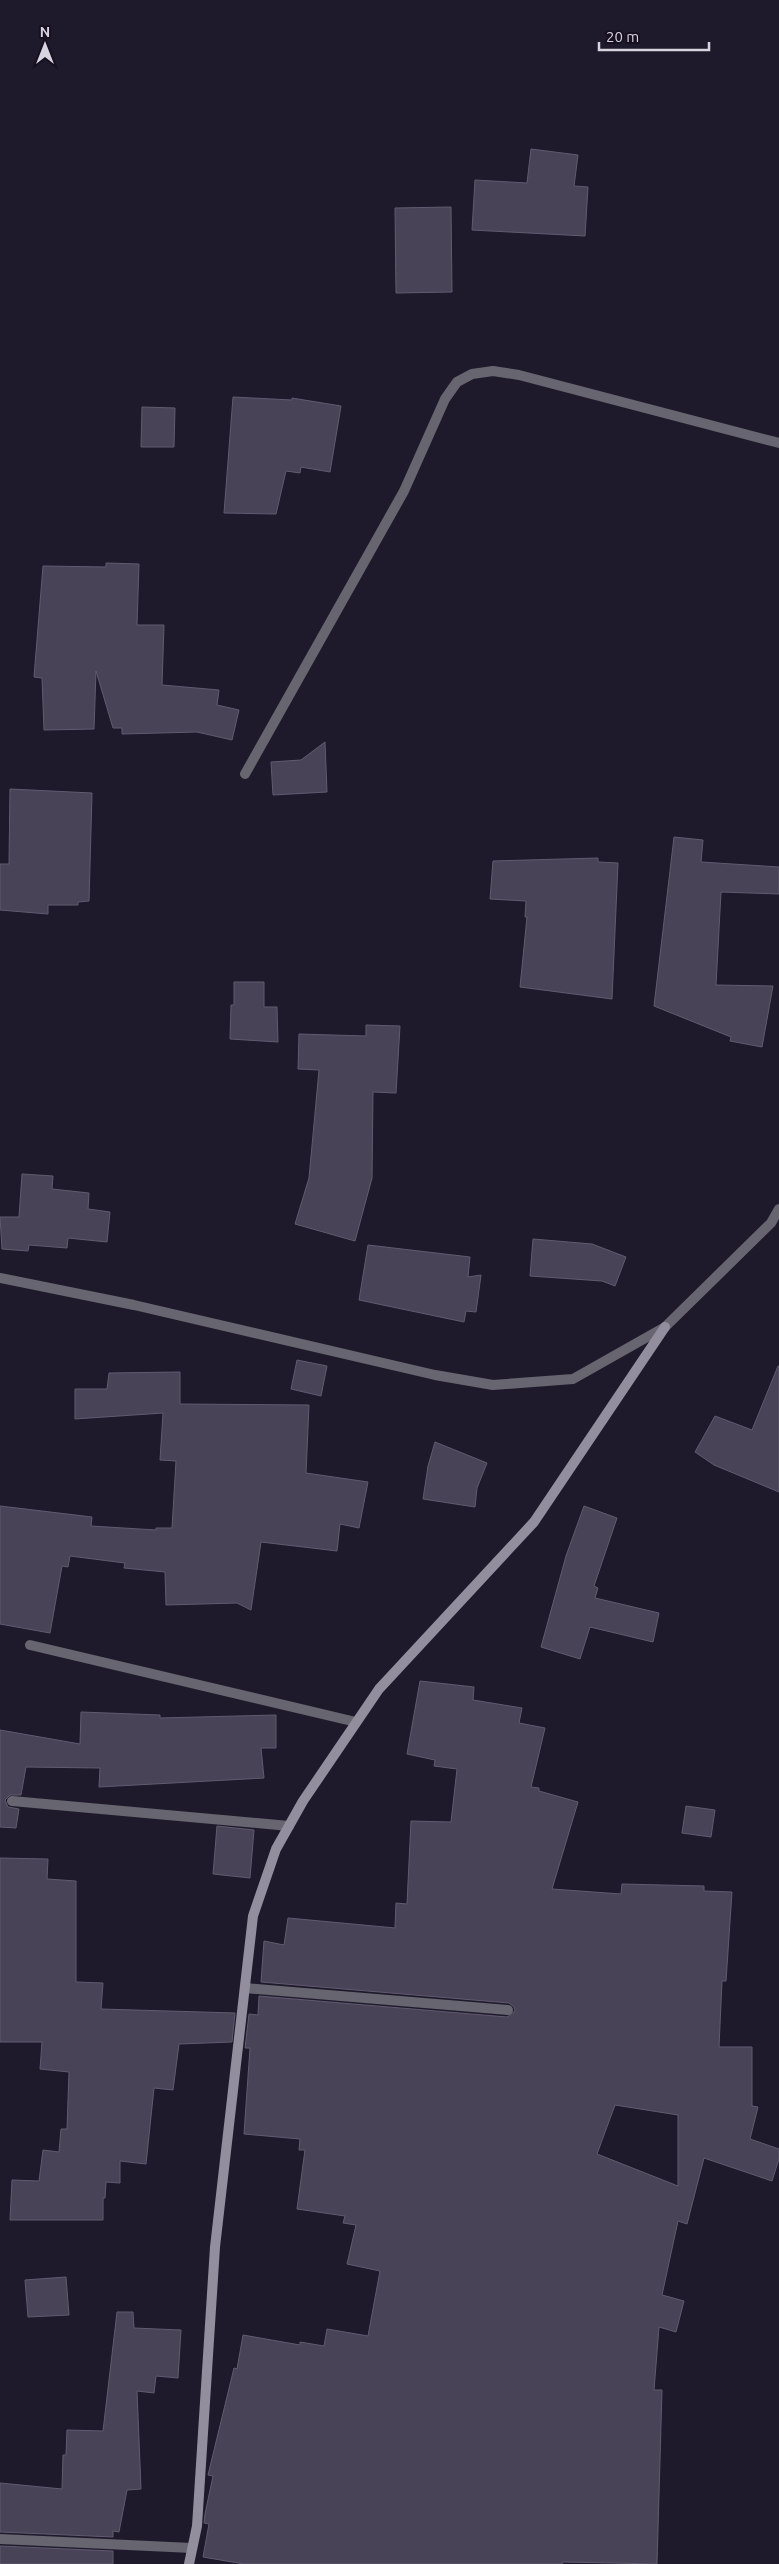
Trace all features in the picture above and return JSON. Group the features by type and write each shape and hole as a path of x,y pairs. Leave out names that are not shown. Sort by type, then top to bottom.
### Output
{"street":[{"path":"245,774 404,491 445,399 457,382 472,374 493,371 519,375 779,443"},
{"path":"189,2564 197,2526 215,2248 245,1988 254,1916 276,1849 302,1801 379,1689 534,1522 665,1327 770,1223 779,1209"},
{"path":"0,1278 162,1312 436,1375 493,1385 573,1378 665,1327"},
{"path":"30,1644 356,1722"},
{"path":"12,1801 289,1826"},
{"path":"245,1988 508,2010"},
{"path":"0,2539 192,2548"}],"building":[{"path":"531,149 578,155 574,186 588,187 585,236 472,230 475,180 527,183"},
{"path":"451,207 452,292 396,293 395,208"},
{"path":"233,397 292,400 292,398 341,406 330,472 301,467 300,473 286,471 276,514 224,513"},
{"path":"142,407 175,408 174,447 141,447"},
{"path":"106,563 139,564 137,625 164,625 162,685 219,690 217,705 239,710 232,740 197,732 122,734 122,728 113,728 96,671 94,729 44,730 42,678 34,677 43,566 106,567"},
{"path":"325,742 327,792 273,795 271,762 301,760"},
{"path":"10,789 92,793 89,901 78,902 78,905 48,905 48,914 0,910 0,864 9,864"},
{"path":"674,837 703,840 701,862 779,867 779,894 721,892 716,985 773,986 762,1047 730,1041 731,1037 654,1006"},
{"path":"598,858 598,862 618,863 612,999 520,987 527,917 525,917 526,901 490,899 493,861"},
{"path":"234,982 264,982 264,1007 277,1007 278,1042 230,1039 231,1005 234,1005"},
{"path":"366,1025 400,1026 396,1093 373,1092 372,1178 355,1241 295,1224 309,1178 319,1070 298,1069 299,1034 366,1036"},
{"path":"22,1174 53,1176 52,1189 89,1193 88,1209 110,1212 107,1242 68,1238 67,1248 29,1245 28,1251 2,1249 0,1217 19,1217"},
{"path":"533,1239 592,1244 626,1257 615,1286 602,1281 530,1276"},
{"path":"368,1245 470,1257 468,1277 481,1275 476,1312 466,1311 464,1322 359,1300"},
{"path":"297,1360 327,1366 321,1396 291,1389"},
{"path":"778,1366 779,1492 714,1465 695,1452 715,1416 752,1430"},
{"path":"180,1372 180,1404 309,1405 306,1473 368,1482 359,1528 340,1524 337,1551 261,1542 251,1610 237,1603 166,1605 165,1572 124,1568 125,1563 70,1556 68,1567 62,1566 50,1633 0,1624 0,1506 92,1517 91,1526 156,1530 156,1528 172,1528 176,1461 160,1460 163,1413 75,1419 75,1389 107,1389 109,1373"},
{"path":"435,1442 487,1463 477,1488 475,1507 423,1499 428,1466"},
{"path":"584,1506 617,1518 594,1586 598,1588 595,1598 659,1613 653,1642 590,1627 580,1659 541,1647 566,1556"},
{"path":"420,1681 474,1687 473,1700 522,1708 519,1723 545,1728 531,1787 578,1802 552,1889 621,1894 622,1884 704,1886 704,1891 732,1892 726,1981 722,1981 719,2047 752,2047 752,2106 758,2107 750,2139 779,2149 779,2159 772,2181 704,2158 687,2224 678,2221 662,2295 684,2301 676,2332 659,2327 654,2390 662,2390 657,2564 563,2562 562,2564 244,2564 203,2557 209,2524 204,2523 205,2514 213,2476 208,2475 234,2368 237,2369 243,2335 300,2345 300,2342 324,2346 327,2329 368,2336 380,2271 347,2264 356,2225 343,2223 345,2216 297,2209 305,2150 299,2150 300,2139 244,2134 250,2048 245,2048 249,2014 258,2015 259,1996 507,2017 515,2011 514,2007 509,2003 261,1982 264,1941 284,1945 288,1918 395,1928 396,1903 407,1904 411,1821 451,1822 457,1769 434,1766 435,1760 407,1754","holes":["615,2105 678,2115 678,2186 597,2154"]},
{"path":"81,1712 160,1715 160,1718 276,1715 276,1748 261,1748 264,1778 99,1787 100,1768 26,1767 21,1795 10,1795 5,1800 8,1807 19,1809 16,1828 0,1827 0,1730 80,1744"},
{"path":"686,1806 715,1810 711,1837 682,1833"},
{"path":"217,1826 254,1830 250,1878 213,1874"},
{"path":"0,1858 48,1859 47,1879 76,1881 76,1982 103,1983 101,2009 235,2013 232,2042 179,2044 173,2090 154,2088 146,2164 120,2161 120,2183 106,2182 105,2198 103,2198 103,2220 10,2220 12,2180 39,2181 43,2150 59,2152 61,2129 67,2129 69,2072 40,2069 42,2042 0,2042"},
{"path":"66,2277 69,2315 28,2317 25,2280"},
{"path":"117,2312 133,2312 134,2328 181,2330 178,2378 156,2376 154,2393 137,2391 141,2489 127,2490 119,2532 113,2531 113,2537 0,2532 0,2483 62,2489 63,2455 66,2455 67,2430 103,2431"},
{"path":"0,2546 113,2551 113,2564 0,2564"}]}
